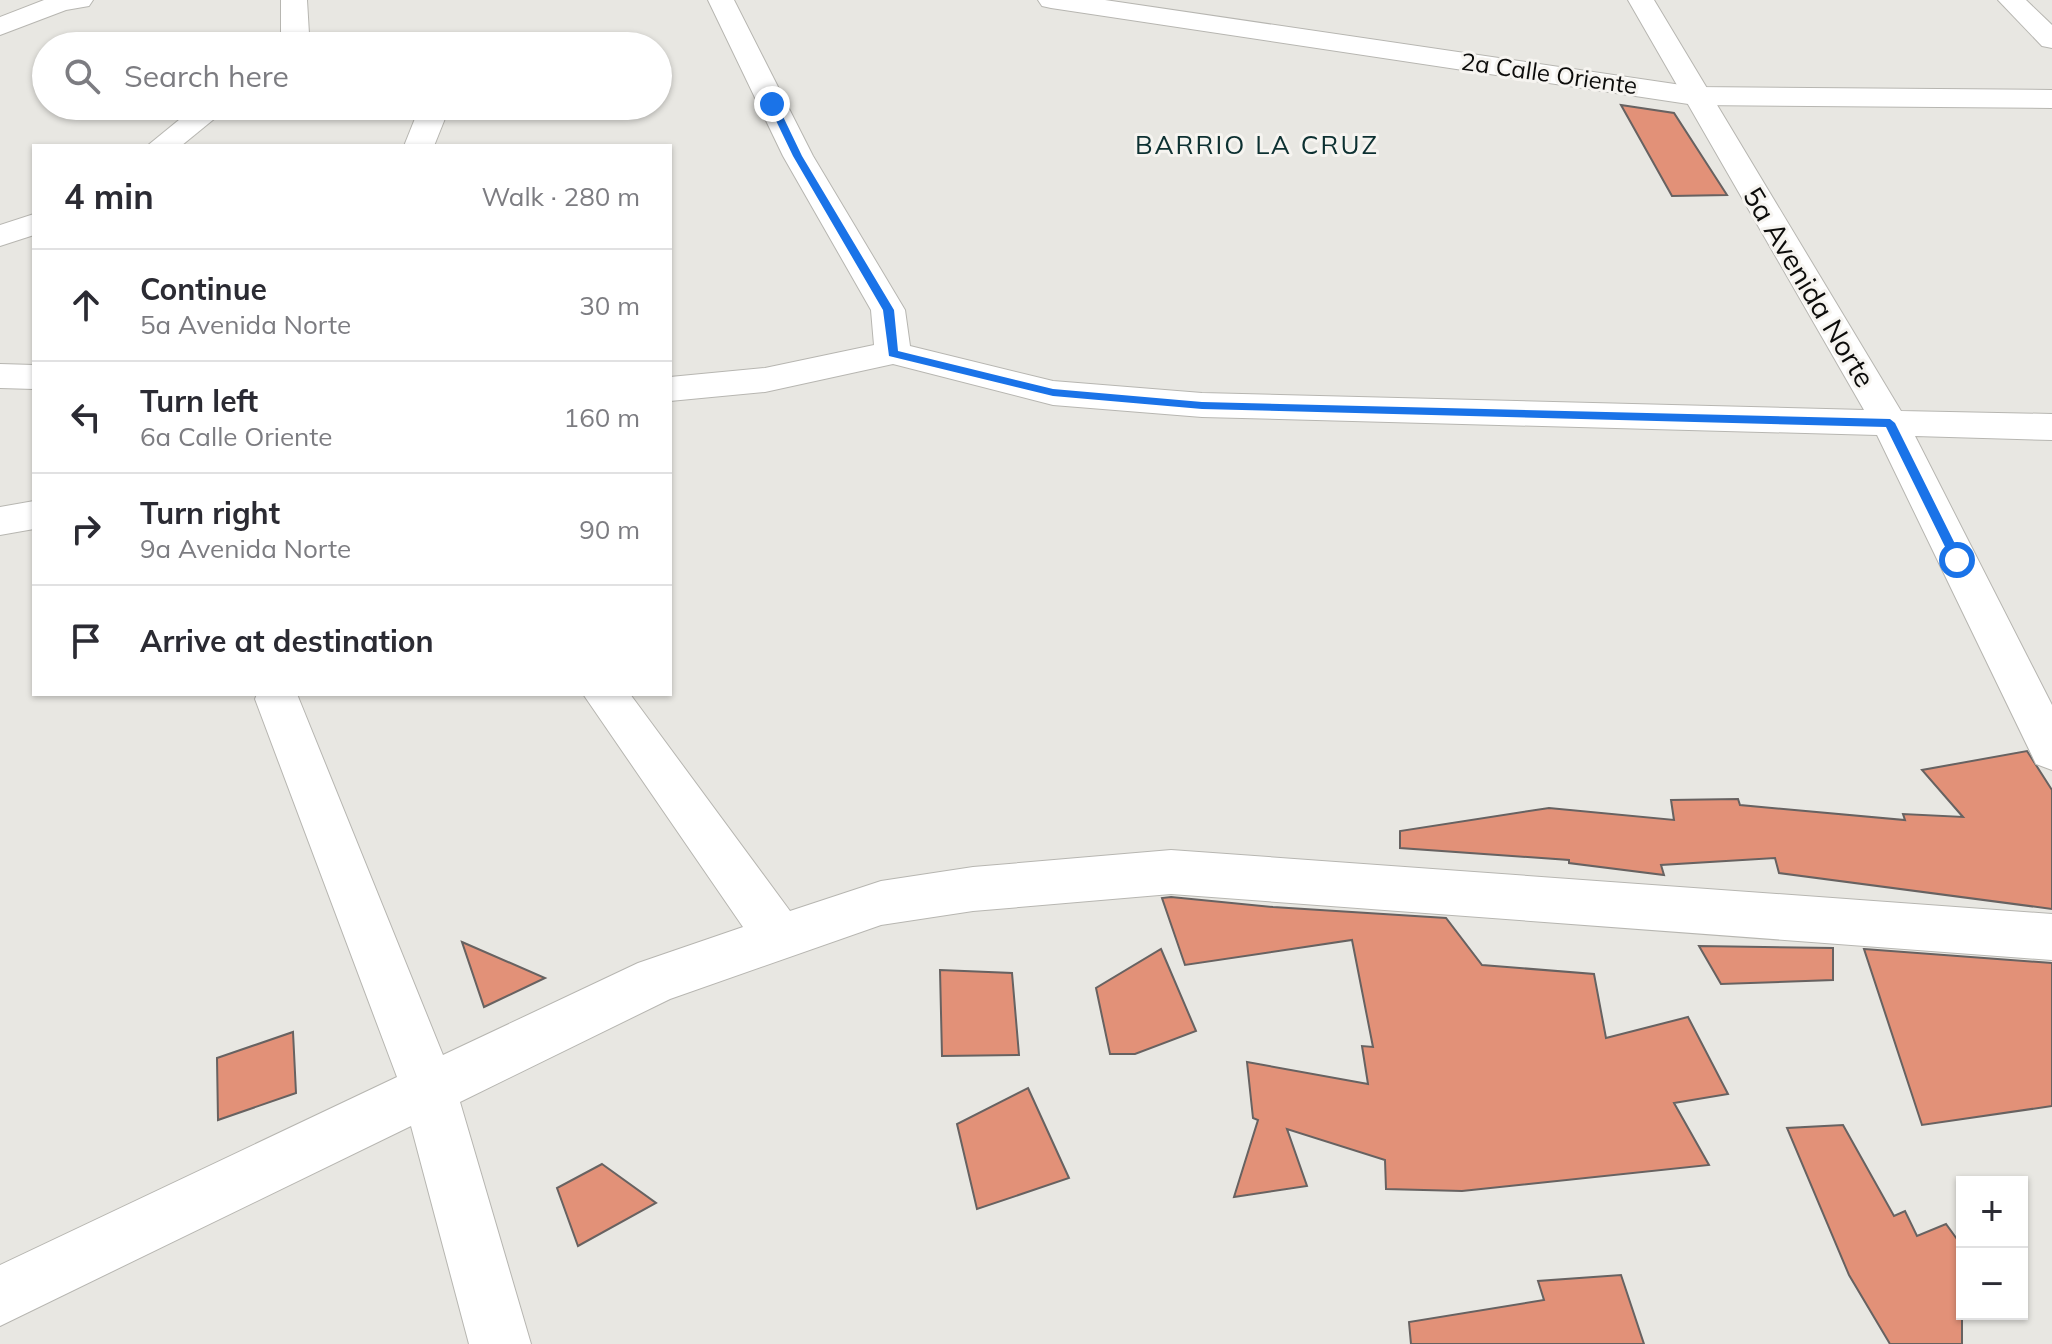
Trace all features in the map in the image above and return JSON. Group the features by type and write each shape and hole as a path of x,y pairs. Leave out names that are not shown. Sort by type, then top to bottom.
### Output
{"street":[{"path":"0,27 60,3 80,0"},
{"path":"294,0 295,32"},
{"path":"721,0 798,156 888,310 893,353"},
{"name":"2a Calle Oriente","path":"1051,0 1695,96 2052,99"},
{"name":"5a Avenida Norte","path":"1641,0 1890,423 2052,751"},
{"path":"2011,0 2052,40"},
{"path":"165,144 196,120"},
{"path":"420,144 429,120"},
{"path":"0,236 32,225"},
{"path":"672,389 765,380 893,353 1053,393 1202,405 2052,427"},
{"path":"0,376 32,377"},
{"path":"0,521 32,515"},
{"path":"606,696 780,938"},
{"path":"277,699 429,1089 500,1344"},
{"path":"0,1296 656,980 881,903 973,889 1171,872 2052,937"}],"building":[{"path":"1621,105 1674,113 1727,195 1672,196"},
{"path":"2027,751 2052,790 2052,909 1779,873 1775,858 1661,865 1664,875 1569,863 1569,860 1400,848 1400,831 1549,808 1674,820 1671,800 1738,799 1740,805 1905,820 1903,814 1963,817 1922,770"},
{"path":"1162,898 1446,918 1482,965 1594,974 1606,1038 1688,1017 1728,1094 1674,1103 1709,1165 1462,1191 1386,1189 1385,1160 1287,1129 1307,1186 1234,1197 1258,1120 1253,1118 1247,1062 1368,1084 1362,1046 1373,1047 1352,940 1185,965"},
{"path":"462,942 545,978 484,1007"},
{"path":"1699,946 1833,948 1833,980 1721,984"},
{"path":"1161,949 1196,1031 1135,1054 1110,1054 1096,988"},
{"path":"1864,949 2052,963 2052,1106 1922,1125"},
{"path":"940,970 1012,973 1019,1055 942,1056"},
{"path":"293,1032 296,1093 218,1120 217,1058"},
{"path":"1028,1088 1069,1178 977,1209 957,1124"},
{"path":"1843,1125 1894,1216 1905,1211 1917,1236 1946,1224 1956,1238 1956,1320 1962,1320 1962,1344 1890,1344 1849,1275 1787,1128"},
{"path":"602,1164 656,1203 578,1246 557,1188"},
{"path":"1621,1275 1644,1344 1411,1344 1409,1322 1544,1300 1538,1281"}],"district":[{"name":"BARRIO LA CRUZ","path":"1257,145"}],"route":[{"path":"772,104 798,156 888,310 893,353 1053,393 1202,405 1890,423 1957,560"}]}
